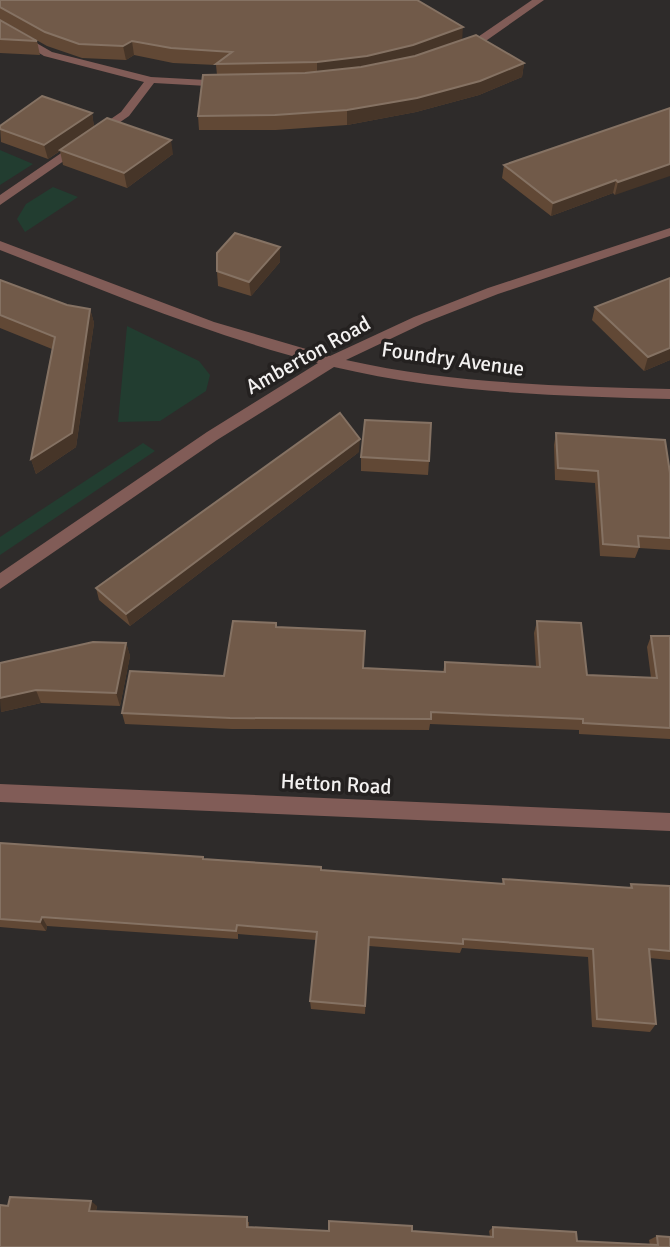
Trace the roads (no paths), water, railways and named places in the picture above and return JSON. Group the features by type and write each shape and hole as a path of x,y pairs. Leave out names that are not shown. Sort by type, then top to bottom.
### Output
{"street":[{"path":"452,50 476,43 539,0"},
{"path":"0,25 48,54 151,80 241,85"},
{"path":"0,201 125,114 151,80"},
{"name":"Amberton Road","path":"0,582 212,436 331,361 419,320 493,291 670,232"},
{"name":"Foundry Avenue","path":"0,245 199,323 331,361 423,380 505,389 670,394"},
{"name":"Hetton Road","path":"0,793 670,822"}]}
